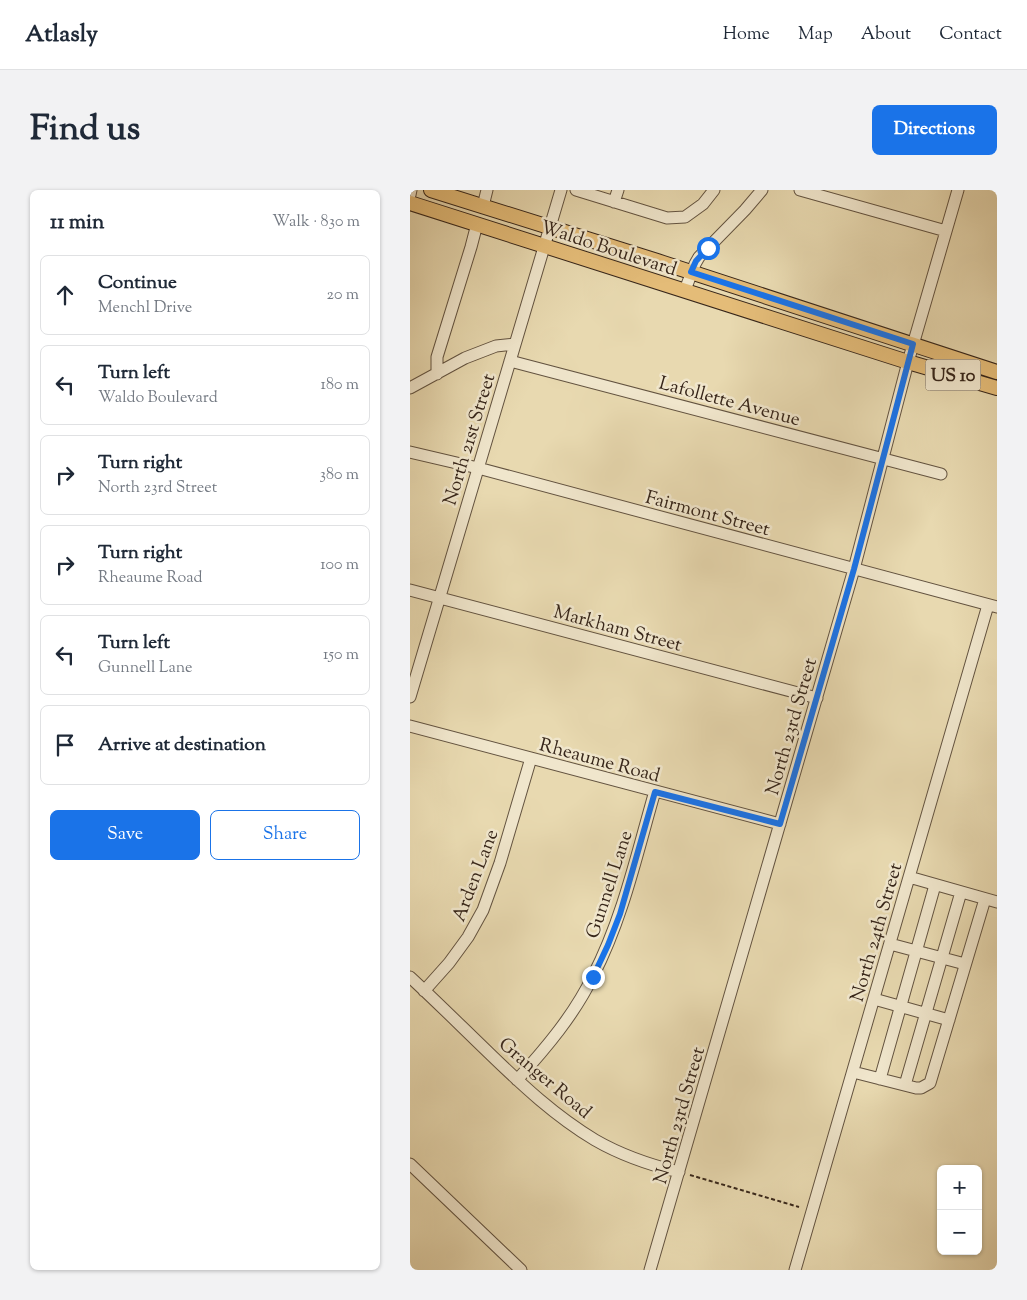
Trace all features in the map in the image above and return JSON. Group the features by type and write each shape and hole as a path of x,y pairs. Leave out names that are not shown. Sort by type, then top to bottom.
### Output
{"main road":[{"name":"Waldo Boulevard","path":"431,190 691,272 997,372"},
{"name":"Waldo Boulevard","path":"410,203 908,362 997,388"}],"street":[{"path":"410,195 411,190"},
{"path":"482,206 487,190"},
{"name":"North 21st Street","path":"410,698 561,190"},
{"path":"576,190 667,218 685,217 703,204 714,190"},
{"path":"614,202 618,190"},
{"path":"685,290 691,272 699,257 762,190"},
{"path":"800,190 946,230"},
{"name":"North 23rd Street","path":"650,1270 685,1174 780,824 854,569 908,362 958,190"},
{"path":"437,374 437,357 477,224"},
{"path":"410,388 465,358 496,346 515,344"},
{"name":"Lafollette Avenue","path":"510,360 941,474"},
{"name":"Fairmont Street","path":"410,452 478,468 993,606"},
{"name":"Markham Street","path":"410,590 817,698"},
{"name":"North 24th Street","path":"795,1270 909,877 993,606"},
{"name":"Rheaume Road","path":"410,726 780,824"},
{"name":"Arden Lane","path":"424,991 468,937 483,910 500,863 530,758"},
{"name":"Gunnell Lane","path":"517,1080 562,1026 593,977 620,914 655,792"},
{"path":"909,877 997,902"},
{"path":"880,1079 935,885"},
{"path":"905,1085 961,892"},
{"path":"853,1072 921,1088 930,1082 985,899"},
{"path":"890,944 965,964"},
{"name":"Granger Road","path":"410,977 517,1080 556,1114 596,1140 652,1166 685,1174"},
{"path":"874,999 949,1020"},
{"path":"410,1164 521,1270"}],"path":[{"path":"685,1174 799,1207"}],"route":[{"path":"593,977 620,914 655,792 780,824 854,569 913,344 691,272 696,261 708,248"}]}
